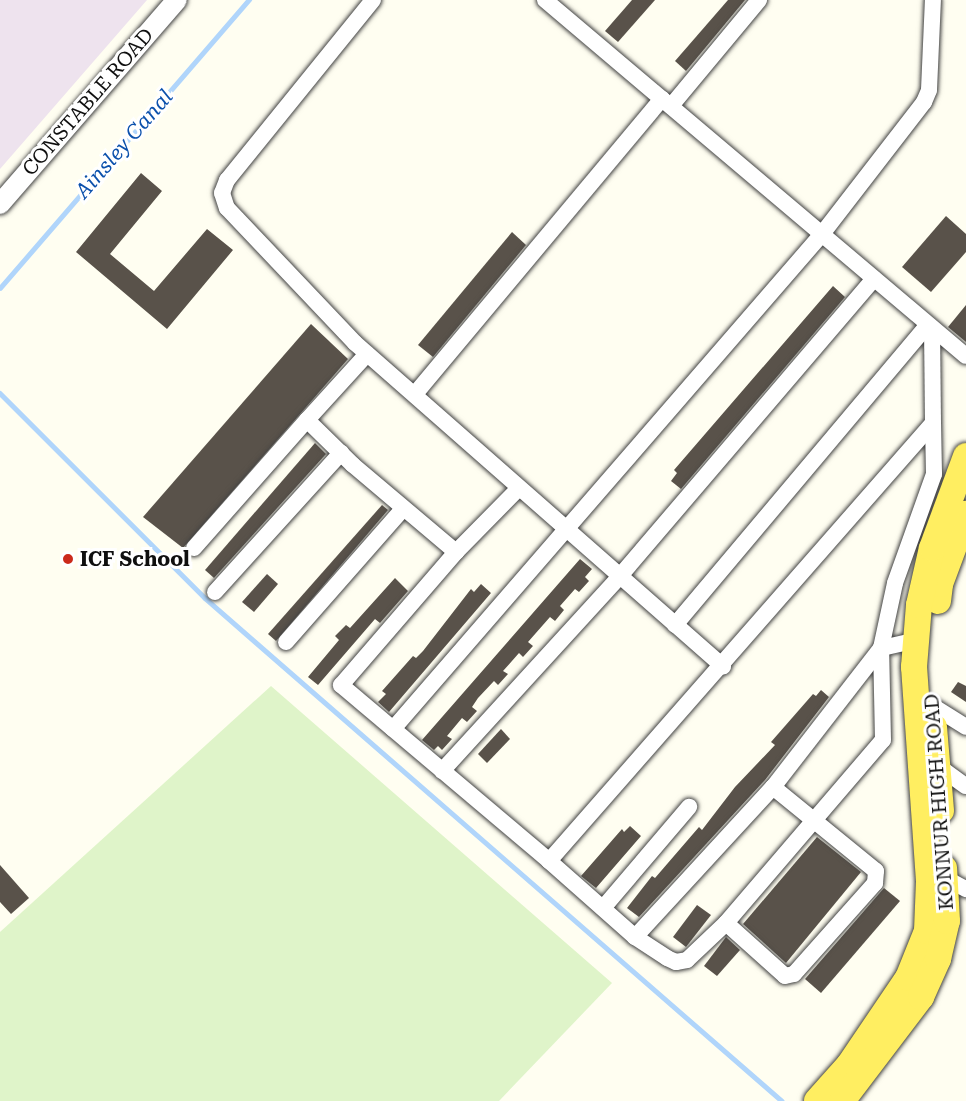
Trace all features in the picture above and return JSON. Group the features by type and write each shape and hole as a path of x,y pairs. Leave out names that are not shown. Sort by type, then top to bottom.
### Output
{"main road":[{"path":"817,1101 849,1065 908,978 927,931 929,881 915,667 916,640 919,605 932,548 966,456"},
{"name":"KONNUR HIGH ROAD","path":"842,1101 921,996 930,978 947,921 955,883 931,705 931,651 940,584 966,513"}],"street":[{"name":"CONSTABLE ROAD","path":"0,204 177,0"},
{"path":"373,0 227,180 222,193 227,208 271,257 367,354 723,666"},
{"path":"415,394 759,0"},
{"path":"393,729 822,234 928,96 933,0"},
{"path":"555,3 667,103 966,356"},
{"path":"442,771 620,576 874,279"},
{"path":"519,488 456,552 340,685 549,861 635,937 676,962 687,960 726,923 883,740 881,648 895,583 934,474 930,326"},
{"path":"675,625 930,326"},
{"path":"194,548 367,354"},
{"path":"307,420 403,509 456,552"},
{"path":"549,861 723,666 933,423"},
{"path":"215,592 340,453"},
{"path":"286,642 403,509"},
{"path":"635,937 772,787 881,648 916,640"},
{"path":"931,705 966,727"},
{"path":"938,766 966,786"},
{"path":"726,923 786,976 794,974 875,883 876,871 772,787"},
{"path":"603,908 689,807"}],"shaded area":[{"path":"0,0 147,0 0,169"}],"green space":[{"path":"271,686 612,983 499,1101 0,1101 0,932"}],"building":[{"path":"632,0 655,0 618,42 605,31"},
{"path":"728,0 745,0 686,71 675,61"},
{"path":"141,173 162,191 110,254 154,291 207,229 233,250 167,329 76,252"},
{"path":"946,216 966,234 966,252 931,292 902,267"},
{"path":"512,232 526,245 433,357 418,345"},
{"path":"833,286 845,297 681,489 671,481 677,473 674,470"},
{"path":"966,305 966,342 948,327"},
{"path":"311,324 348,359 183,548 143,517"},
{"path":"315,443 326,454 214,578 205,570"},
{"path":"382,505 388,510 276,641 268,634"},
{"path":"580,559 592,569 585,577 589,581 579,592 575,589 560,606 564,610 555,621 550,617 528,642 533,646 523,657 519,653 503,671 508,674 498,685 494,681 478,698 472,707 477,711 467,722 462,718 447,736 452,739 442,750 438,746 434,750 422,740"},
{"path":"267,574 278,584 254,612 242,602"},
{"path":"395,578 408,591 380,623 375,619 318,685 308,677 339,640 335,636 346,625 350,628"},
{"path":"481,584 491,593 389,712 378,702 386,694 382,691 413,656 416,658 423,651 471,589 474,592"},
{"path":"958,682 966,686 966,702 951,692"},
{"path":"821,690 829,697 765,780 639,917 627,908 652,876 655,878 699,827 702,830 735,787 775,745 771,742 813,694 816,696"},
{"path":"501,729 510,739 487,763 478,754"},
{"path":"630,826 641,836 596,888 581,876 622,829 624,832"},
{"path":"817,837 861,872 786,963 743,924"},
{"path":"0,865 29,898 11,914 0,902"},
{"path":"884,888 900,901 821,993 805,979"},
{"path":"697,905 711,915 686,947 673,937"},
{"path":"726,937 740,950 717,976 704,966"}],"waterway":[{"name":"Ainsley Canal","path":"0,288 249,0"},
{"path":"0,393 205,598 782,1101"}],"place":[{"name":"ICF School","path":"68,559"}]}
